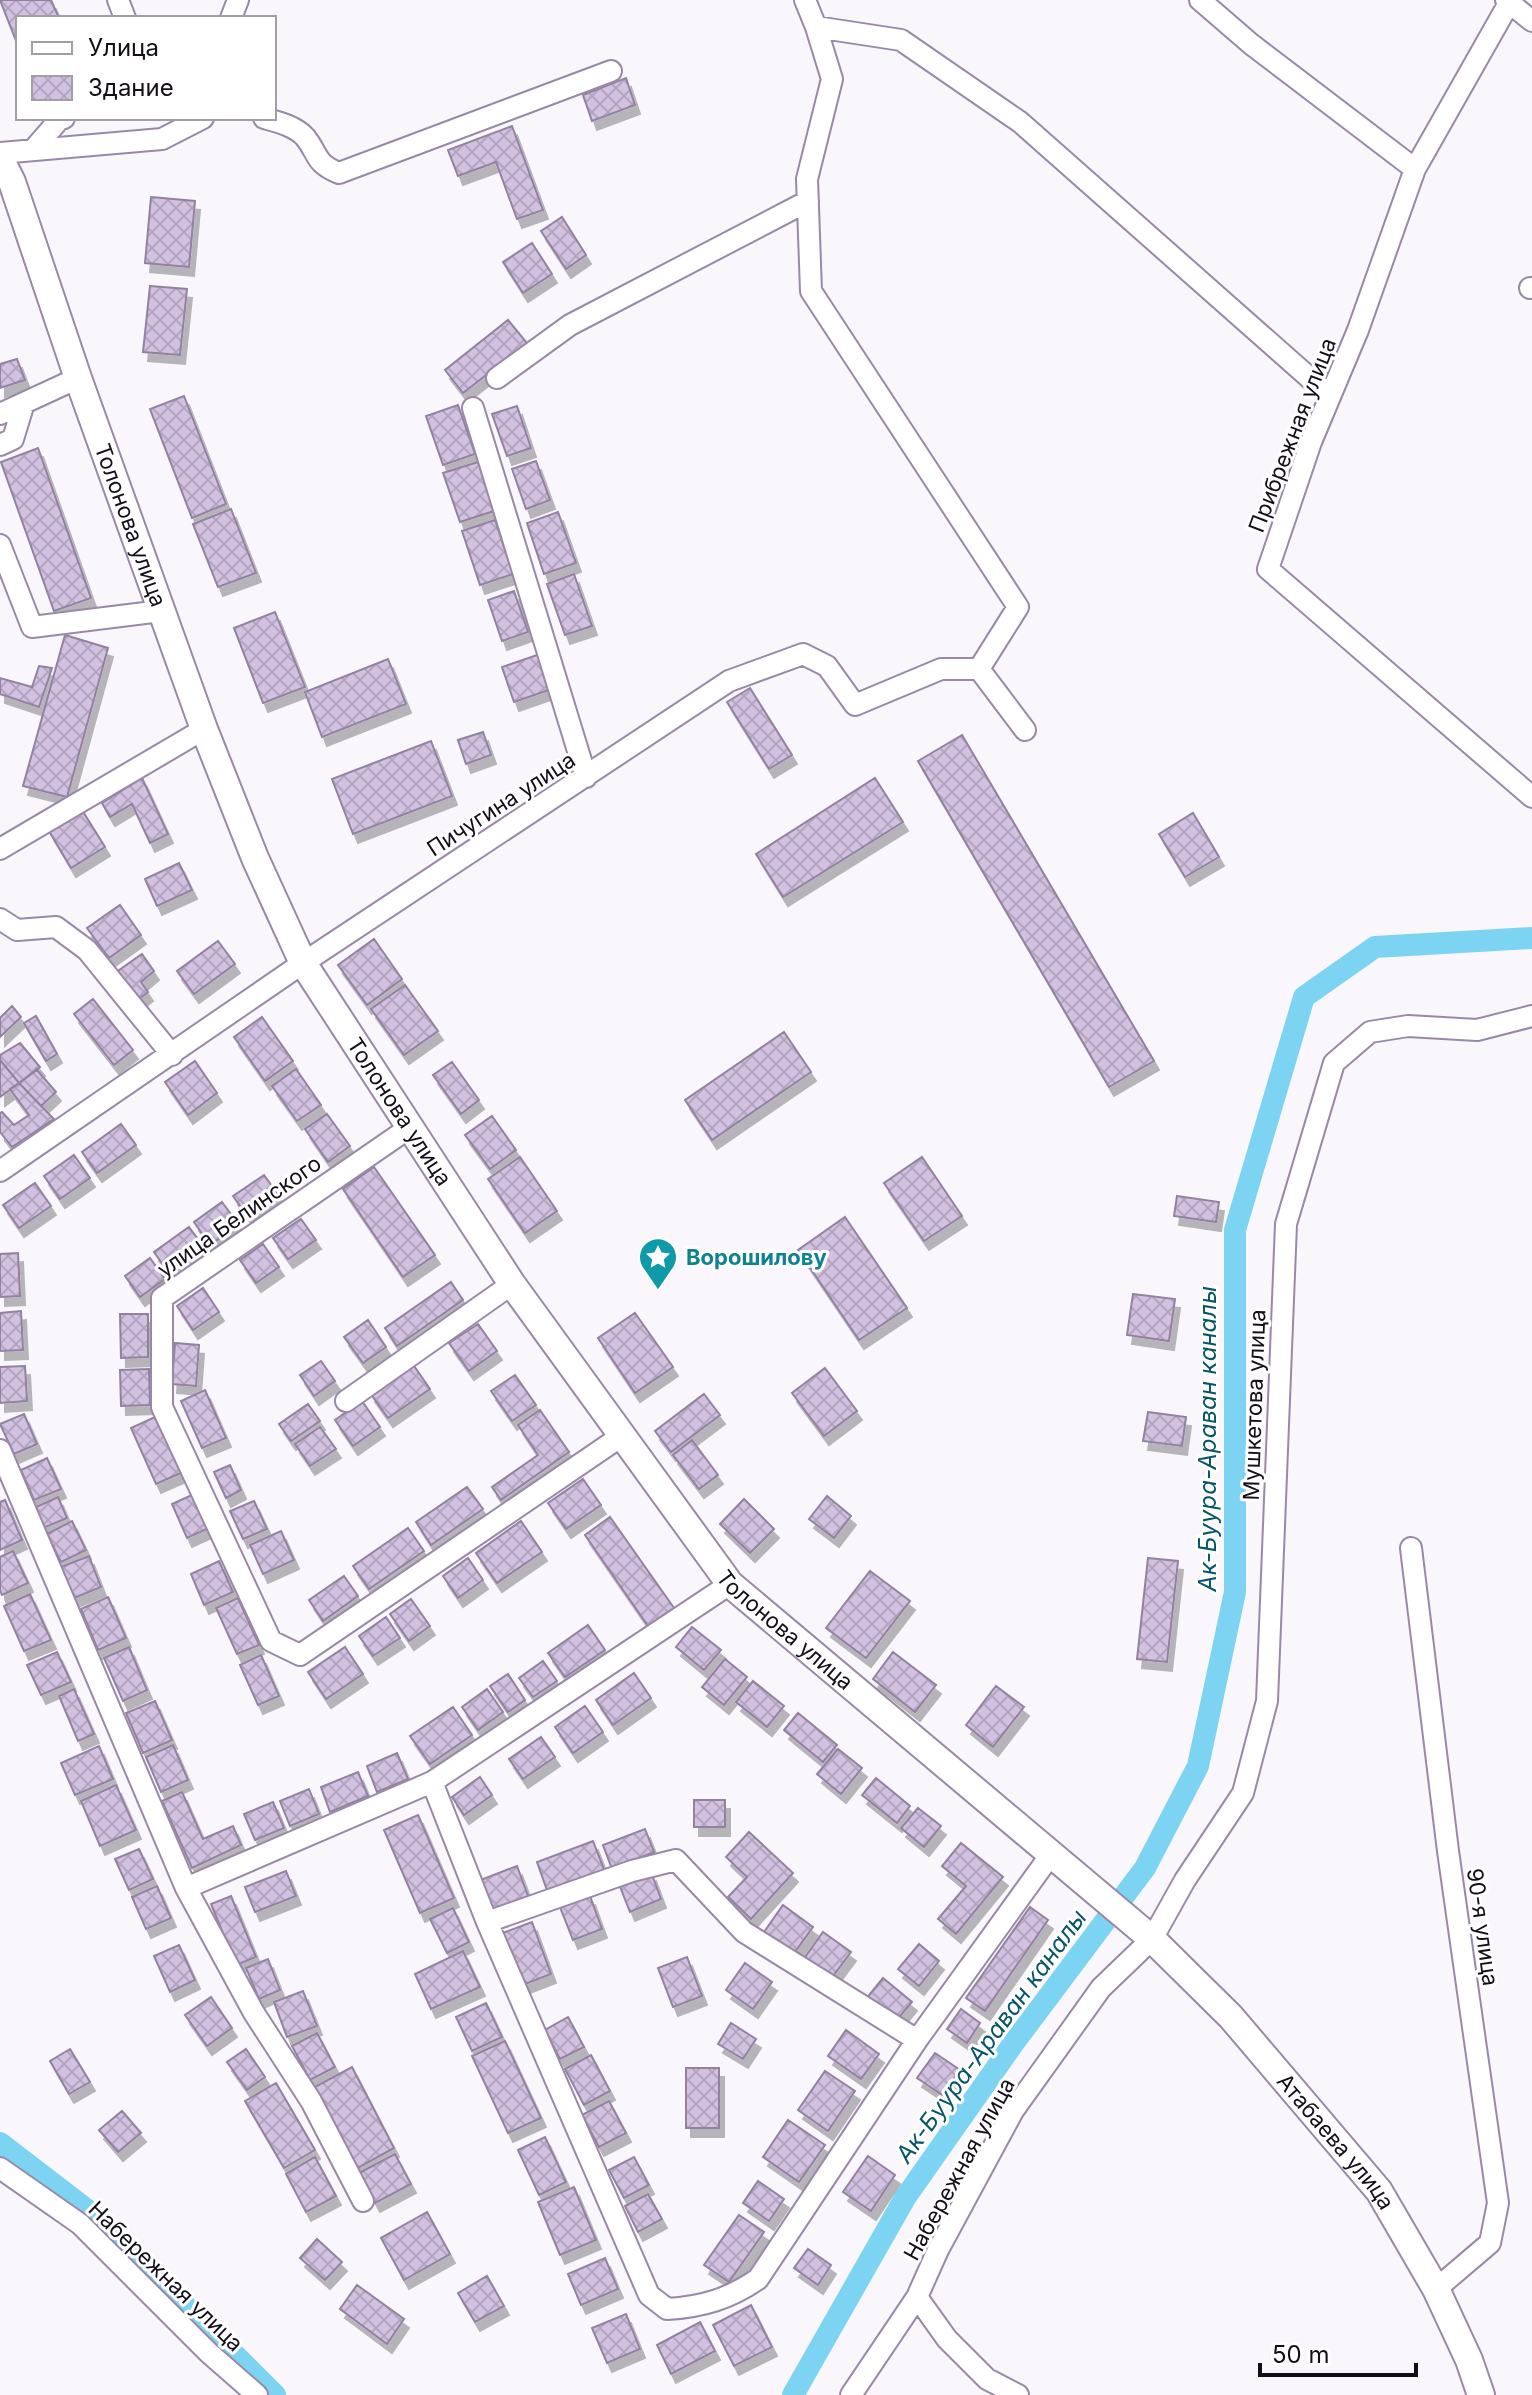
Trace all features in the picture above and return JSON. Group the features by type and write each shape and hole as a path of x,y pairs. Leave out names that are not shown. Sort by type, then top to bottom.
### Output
{"main road":[{"name":"Толонова улица","path":"0,156 12,182 78,378 204,729 255,858 303,963 512,1284 620,1437 730,1584 1084,1880"},
{"name":"Атабаева улица","path":"1084,1880 1145,1933 1231,2017 1351,2157 1386,2203 1436,2289 1469,2360 1481,2395"}],"street":[{"path":"805,0 832,79 807,179 811,291 1018,607 979,669 1025,730"},
{"path":"1200,0 1251,44 1415,169"},
{"path":"1507,1 1532,21"},
{"name":"Прибрежная улица","path":"1507,1 1415,169 1358,330 1311,442 1268,569 1532,797"},
{"path":"816,27 901,40 1020,122 1330,396"},
{"path":"270,120 292,127 305,137 321,162 339,173 611,71"},
{"path":"33,150 59,120"},
{"path":"0,156 33,150 162,139 199,120"},
{"path":"497,378 570,325 808,201"},
{"path":"0,414 78,378"},
{"path":"0,445 13,439 24,403"},
{"path":"473,408 586,777"},
{"path":"0,545 32,627 161,611"},
{"name":"Пичугина улица","path":"0,1171 303,963 729,681 803,654 827,666 855,705 941,669 979,669"},
{"path":"0,849 204,729"},
{"path":"0,919 17,930 56,927 87,950 172,1055"},
{"name":"Мушкетова улица","path":"1145,1933 1243,1793 1267,1701 1286,1224 1334,1063 1370,1032 1408,1026 1477,1030 1532,1016"},
{"name":"улица Белинского","path":"409,1128 162,1298 162,1407 271,1641 300,1655 620,1437"},
{"path":"346,1401 512,1284"},
{"path":"0,1450 186,1888 254,2013 311,2101 363,2201"},
{"name":"90-я улица","path":"1411,1548 1448,1851 1498,2203 1490,2243 1436,2289"},
{"path":"186,1888 432,1782 730,1584"},
{"path":"432,1782 487,1922 649,2295 667,2309 698,2307 735,2295 758,2279 917,2040 1052,1853"},
{"path":"487,1922 632,1871 676,1860 744,1932 917,2040"},
{"name":"Набережная улица","path":"851,2395 917,2297 938,2250 1013,2111 1101,1988 1145,1933"},
{"name":"Набережная улица","path":"0,2168 80,2224 209,2353 257,2395"},
{"path":"917,2297 947,2339 987,2379 1018,2395"}],"building":[{"path":"0,0 51,0 58,16 16,16 16,41"},
{"path":"626,78 635,105 592,121 583,95"},
{"path":"512,126 543,210 517,219 496,162 458,176 448,150"},
{"path":"151,197 195,201 189,267 145,263"},
{"path":"562,217 586,255 566,269 541,231"},
{"path":"532,243 552,274 523,293 503,262"},
{"path":"150,286 187,289 180,355 143,352"},
{"path":"508,320 527,343 463,393 445,370"},
{"path":"17,359 25,380 0,388 0,364"},
{"path":"184,396 226,504 192,518 150,409"},
{"path":"458,405 475,454 443,465 426,416"},
{"path":"517,406 531,448 507,456 492,414"},
{"path":"38,448 91,598 54,611 1,462"},
{"path":"536,461 550,500 526,509 512,469"},
{"path":"478,462 494,511 460,522 443,473"},
{"path":"231,509 256,573 218,587 193,524"},
{"path":"558,512 576,563 544,574 527,523"},
{"path":"495,520 513,574 480,585 462,531"},
{"path":"574,574 592,626 565,635 547,584"},
{"path":"514,591 528,632 502,641 488,600"},
{"path":"275,612 305,687 263,703 234,628"},
{"path":"65,635 108,648 67,797 23,786"},
{"path":"540,654 552,689 514,702 502,667"},
{"path":"388,659 406,704 322,737 305,692"},
{"path":"39,666 52,668 39,707 0,694 0,678 32,687"},
{"path":"750,688 792,755 769,769 727,702"},
{"path":"483,732 491,755 466,764 458,740"},
{"path":"962,735 1154,1061 1109,1087 918,761"},
{"path":"431,741 452,796 353,834 332,779"},
{"path":"142,778 168,834 150,843 132,804 110,817 102,803"},
{"path":"875,778 903,822 783,897 756,854"},
{"path":"82,810 105,847 71,868 49,831"},
{"path":"1193,813 1219,857 1185,877 1159,834"},
{"path":"179,863 192,890 157,906 145,879"},
{"path":"120,905 141,935 109,958 87,928"},
{"path":"374,939 402,979 367,1005 338,965"},
{"path":"218,941 235,964 194,994 177,971"},
{"path":"142,954 154,971 141,982 148,992 135,1002 115,973"},
{"path":"405,985 438,1031 404,1055 371,1009"},
{"path":"93,999 133,1050 114,1065 74,1014"},
{"path":"12,1006 21,1017 0,1037 0,1018"},
{"path":"36,1016 57,1054 46,1061 24,1023"},
{"path":"262,1017 293,1061 265,1081 234,1037"},
{"path":"784,1032 811,1072 712,1140 685,1100"},
{"path":"20,1043 40,1067 19,1083 0,1060 0,1055"},
{"path":"0,1060 19,1083 0,1097"},
{"path":"195,1061 217,1093 188,1115 165,1082"},
{"path":"452,1062 479,1100 461,1114 433,1075"},
{"path":"296,1069 321,1105 297,1121 272,1086"},
{"path":"37,1070 56,1092 41,1106 19,1083"},
{"path":"19,1083 54,1119 12,1147 0,1132 0,1113 14,1125 29,1115 10,1089"},
{"path":"327,1114 350,1146 328,1162 305,1129"},
{"path":"492,1116 516,1150 490,1169 465,1135"},
{"path":"121,1124 136,1145 97,1173 82,1152"},
{"path":"74,1155 90,1178 60,1199 44,1176"},
{"path":"520,1157 557,1211 525,1233 488,1179"},
{"path":"922,1157 962,1216 924,1241 884,1183"},
{"path":"374,1167 435,1255 403,1277 343,1189"},
{"path":"264,1175 279,1196 248,1217 233,1196"},
{"path":"35,1183 51,1206 19,1228 3,1205"},
{"path":"1177,1196 1219,1202 1216,1222 1174,1216"},
{"path":"222,1202 239,1225 210,1245 194,1222"},
{"path":"845,1217 907,1308 859,1340 798,1250"},
{"path":"301,1219 316,1240 288,1259 273,1238"},
{"path":"189,1227 206,1250 170,1275 154,1252"},
{"path":"263,1244 279,1267 256,1283 240,1260"},
{"path":"18,1253 20,1296 0,1297 0,1254"},
{"path":"150,1258 165,1279 140,1297 125,1276"},
{"path":"451,1282 463,1300 397,1346 385,1328"},
{"path":"203,1288 219,1312 193,1330 177,1306"},
{"path":"1133,1294 1175,1299 1169,1341 1127,1335"},
{"path":"21,1311 23,1350 0,1351 0,1313"},
{"path":"635,1313 673,1367 635,1393 598,1338"},
{"path":"120,1314 148,1314 148,1357 121,1358"},
{"path":"368,1320 386,1347 363,1363 344,1337"},
{"path":"478,1324 497,1351 469,1371 449,1343"},
{"path":"175,1343 199,1345 196,1386 172,1384"},
{"path":"321,1361 335,1381 314,1396 300,1375"},
{"path":"412,1363 430,1389 388,1418 370,1393"},
{"path":"25,1366 27,1401 0,1403 0,1367"},
{"path":"825,1368 857,1411 824,1436 792,1393"},
{"path":"149,1369 150,1405 121,1406 120,1370"},
{"path":"515,1375 536,1405 512,1421 491,1391"},
{"path":"205,1390 226,1438 202,1448 181,1401"},
{"path":"704,1394 720,1415 671,1452 655,1431"},
{"path":"362,1401 380,1427 353,1446 335,1420"},
{"path":"308,1404 320,1421 291,1441 279,1424"},
{"path":"540,1410 569,1452 501,1500 492,1487 538,1455 518,1425"},
{"path":"1148,1412 1186,1417 1182,1446 1143,1441"},
{"path":"24,1414 37,1444 14,1454 0,1424"},
{"path":"155,1417 181,1473 156,1484 131,1428"},
{"path":"320,1427 336,1449 310,1466 295,1444"},
{"path":"692,1440 718,1475 699,1489 673,1455"},
{"path":"47,1458 61,1489 34,1500 21,1470"},
{"path":"230,1465 241,1490 226,1498 214,1472"},
{"path":"583,1479 601,1505 566,1529 548,1503"},
{"path":"467,1487 483,1509 431,1545 416,1522"},
{"path":"194,1494 209,1528 187,1538 172,1504"},
{"path":"827,1496 851,1516 834,1538 809,1519"},
{"path":"58,1497 67,1518 43,1528 34,1508"},
{"path":"744,1499 774,1529 750,1553 720,1524"},
{"path":"5,1500 22,1540 0,1550 0,1502"},
{"path":"254,1501 267,1529 243,1539 230,1511"},
{"path":"610,1517 674,1608 648,1626 585,1535"},
{"path":"72,1521 86,1550 61,1562 47,1534"},
{"path":"521,1521 542,1552 497,1583 476,1553"},
{"path":"408,1528 424,1551 369,1589 353,1566"},
{"path":"281,1531 294,1560 263,1574 250,1545"},
{"path":"13,1551 28,1583 2,1595 0,1557"},
{"path":"89,1556 101,1587 74,1598 61,1567"},
{"path":"468,1558 483,1580 458,1598 443,1576"},
{"path":"1148,1558 1178,1561 1167,1662 1137,1659"},
{"path":"219,1561 233,1592 204,1605 191,1574"},
{"path":"870,1571 910,1601 866,1658 826,1628"},
{"path":"344,1576 358,1596 323,1621 309,1600"},
{"path":"30,1594 51,1640 24,1651 4,1606"},
{"path":"108,1597 126,1638 98,1650 81,1609"},
{"path":"238,1598 259,1645 237,1654 216,1608"},
{"path":"411,1599 430,1626 409,1641 390,1614"},
{"path":"386,1617 400,1638 373,1656 359,1636"},
{"path":"588,1625 605,1650 565,1677 548,1653"},
{"path":"692,1627 721,1650 704,1670 676,1647"},
{"path":"129,1647 147,1690 123,1701 104,1658"},
{"path":"345,1647 363,1674 326,1699 308,1672"},
{"path":"57,1652 71,1682 41,1695 27,1665"},
{"path":"893,1652 936,1685 915,1712 873,1679"},
{"path":"261,1655 279,1696 258,1705 240,1665"},
{"path":"725,1659 747,1677 724,1705 702,1687"},
{"path":"543,1661 557,1681 533,1697 519,1678"},
{"path":"634,1673 651,1698 613,1725 596,1700"},
{"path":"508,1674 525,1700 508,1712 490,1686"},
{"path":"753,1681 784,1706 767,1727 736,1702"},
{"path":"996,1686 1024,1707 993,1747 966,1725"},
{"path":"74,1689 94,1734 78,1741 59,1696"},
{"path":"487,1689 503,1712 478,1730 462,1707"},
{"path":"155,1701 172,1740 143,1753 126,1713"},
{"path":"585,1706 603,1732 573,1753 555,1727"},
{"path":"453,1707 472,1735 430,1764 410,1736"},
{"path":"798,1713 837,1745 823,1762 784,1730"},
{"path":"541,1737 555,1757 523,1779 509,1759"},
{"path":"173,1745 188,1780 161,1792 146,1757"},
{"path":"99,1746 113,1779 75,1795 61,1763"},
{"path":"838,1749 862,1768 841,1794 817,1774"},
{"path":"397,1753 408,1779 377,1792 367,1766"},
{"path":"358,1772 368,1796 330,1812 321,1787"},
{"path":"480,1777 492,1795 464,1815 452,1797"},
{"path":"876,1778 910,1806 897,1823 862,1795"},
{"path":"116,1785 136,1830 100,1846 81,1801"},
{"path":"309,1789 319,1814 290,1826 280,1801"},
{"path":"182,1792 203,1839 233,1826 241,1845 192,1868 162,1801"},
{"path":"694,1800 725,1800 725,1827 694,1827"},
{"path":"273,1802 284,1828 255,1840 244,1814"},
{"path":"918,1808 941,1826 924,1847 901,1828"},
{"path":"418,1815 454,1898 420,1913 384,1830"},
{"path":"645,1829 654,1852 612,1869 603,1845"},
{"path":"749,1832 793,1873 751,1919 728,1897 747,1877 726,1857"},
{"path":"593,1841 605,1872 548,1893 537,1862"},
{"path":"961,1843 1003,1877 956,1934 938,1919 966,1886 942,1866"},
{"path":"139,1849 153,1879 129,1890 115,1859"},
{"path":"517,1866 531,1904 492,1918 478,1881"},
{"path":"286,1871 296,1896 255,1912 245,1887"},
{"path":"651,1872 661,1899 630,1912 619,1884"},
{"path":"157,1886 171,1918 146,1929 132,1897"},
{"path":"231,1896 256,1957 236,1965 211,1904"},
{"path":"590,1896 602,1929 573,1940 560,1907"},
{"path":"783,1905 813,1927 792,1956 762,1935"},
{"path":"1030,1907 1048,1920 985,2011 966,1998"},
{"path":"453,1908 469,1942 447,1953 430,1919"},
{"path":"532,1922 551,1974 520,1986 500,1934"},
{"path":"823,1932 851,1952 830,1980 803,1960"},
{"path":"919,1944 939,1961 919,1986 898,1969"},
{"path":"179,1945 195,1980 170,1992 154,1956"},
{"path":"463,1951 480,1987 431,2009 415,1974"},
{"path":"687,1957 702,1996 673,2007 658,1968"},
{"path":"268,1959 280,1990 259,1999 246,1968"},
{"path":"745,1963 772,1982 753,2009 726,1990"},
{"path":"883,1978 912,2002 890,2028 861,2005"},
{"path":"303,1991 317,2026 287,2037 274,2002"},
{"path":"211,1997 232,2028 207,2046 185,2015"},
{"path":"486,2003 502,2037 472,2051 456,2017"},
{"path":"961,2009 980,2023 967,2043 947,2029"},
{"path":"568,2017 584,2047 560,2059 545,2030"},
{"path":"731,2023 756,2039 743,2059 718,2044"},
{"path":"846,2030 879,2054 861,2079 828,2056"},
{"path":"317,2033 335,2067 310,2080 292,2046"},
{"path":"505,2041 541,2118 508,2133 472,2056"},
{"path":"70,2049 90,2082 69,2094 50,2061"},
{"path":"246,2049 265,2077 247,2090 227,2062"},
{"path":"935,2053 960,2070 942,2095 917,2078"},
{"path":"591,2055 610,2091 584,2105 565,2069"},
{"path":"352,2067 394,2148 356,2169 313,2088"},
{"path":"686,2068 719,2068 719,2128 686,2128"},
{"path":"825,2071 855,2091 828,2131 798,2110"},
{"path":"276,2083 315,2150 284,2168 245,2101"},
{"path":"609,2101 626,2133 599,2147 582,2115"},
{"path":"122,2111 141,2133 118,2152 99,2130"},
{"path":"788,2120 825,2145 799,2182 763,2157"},
{"path":"545,2137 566,2182 539,2195 518,2150"},
{"path":"395,2154 411,2184 375,2203 359,2173"},
{"path":"868,2156 895,2175 871,2211 843,2192"},
{"path":"315,2157 336,2196 306,2212 286,2174"},
{"path":"634,2157 649,2185 624,2198 609,2170"},
{"path":"758,2181 784,2199 769,2221 743,2203"},
{"path":"574,2187 596,2240 560,2255 538,2202"},
{"path":"648,2194 662,2219 638,2232 625,2206"},
{"path":"427,2212 450,2254 404,2280 381,2238"},
{"path":"739,2215 764,2232 729,2282 704,2265"},
{"path":"317,2239 342,2262 325,2280 300,2258"},
{"path":"808,2249 831,2265 818,2285 794,2268"},
{"path":"605,2258 618,2289 581,2305 568,2274"},
{"path":"487,2276 504,2306 475,2322 458,2293"},
{"path":"357,2285 404,2319 387,2344 340,2309"},
{"path":"751,2305 772,2347 734,2366 713,2325"},
{"path":"626,2314 640,2349 607,2363 592,2328"},
{"path":"700,2322 715,2351 671,2374 657,2345"}],"waterway":[{"name":"Ак-Буура-Араван каналы","path":"793,2395 905,2198 1013,2044 1145,1868 1198,1766 1235,1592 1235,1230 1304,997 1375,947 1532,938"},
{"name":"Ак-Буура-Араван каналы","path":"0,2143 95,2216 275,2395"}],"place":[{"name":"Ворошилову","path":"658,1291"}]}
